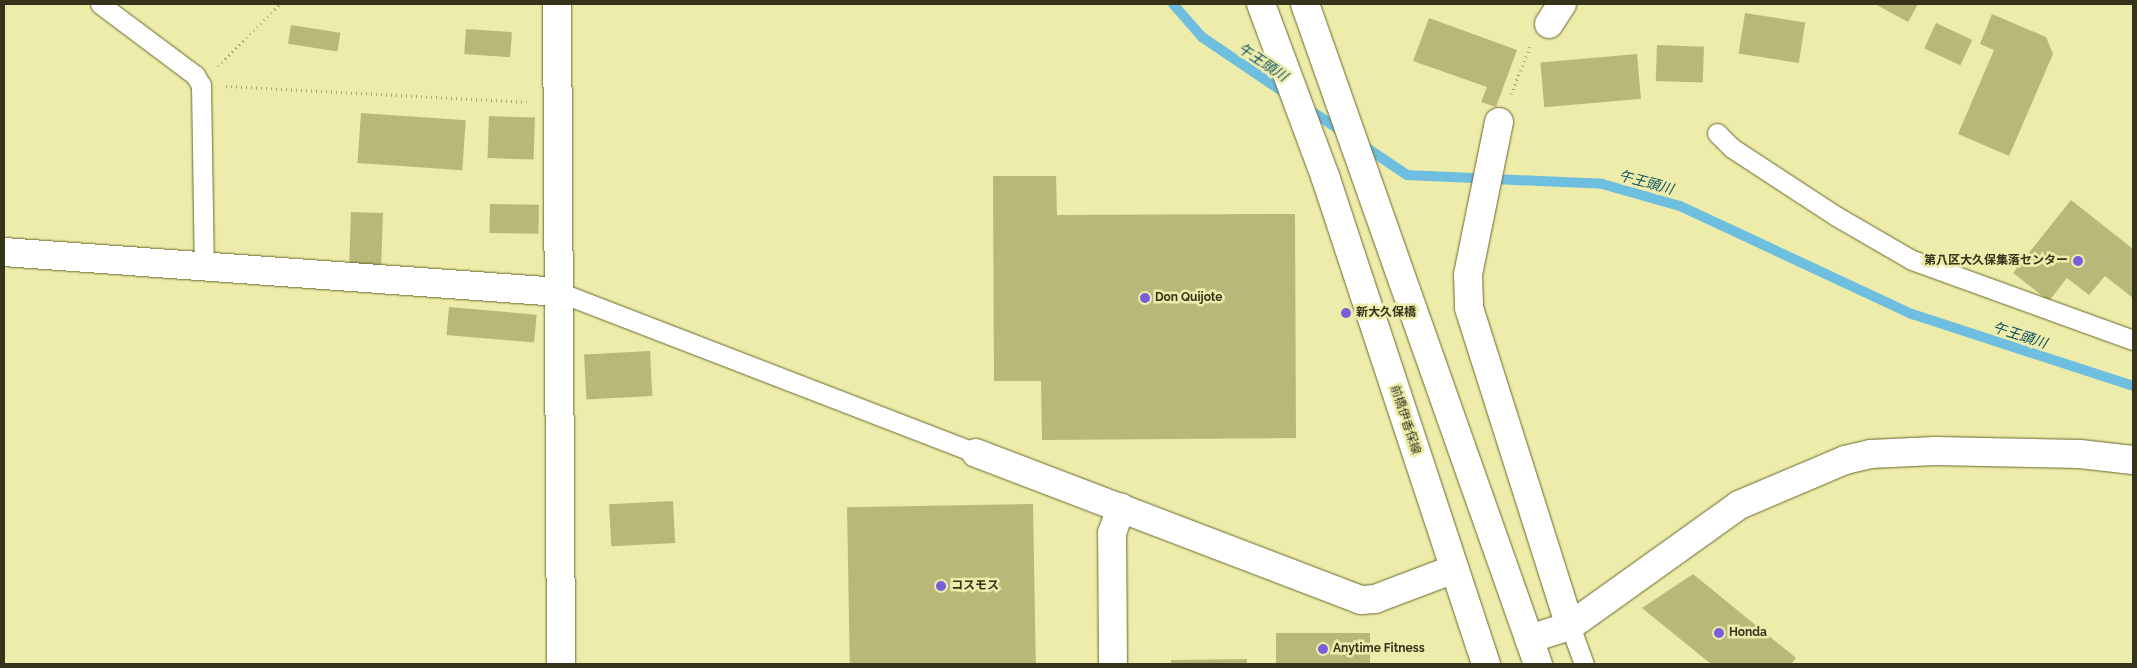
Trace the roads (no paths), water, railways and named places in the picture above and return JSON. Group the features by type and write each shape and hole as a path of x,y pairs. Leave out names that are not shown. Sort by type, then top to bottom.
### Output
{"street":[{"path":"557,4 561,664"},
{"path":"1305,4 1372,200 1538,664"},
{"name":"前橋伊香保線","path":"1266,16 1325,176 1486,664"},
{"path":"1499,122 1468,275 1469,308 1570,626"},
{"path":"4,252 559,292"},
{"path":"1529,639 1570,626 1738,505 1845,460 1870,454 1935,451 2080,454 2133,460"},
{"path":"976,453 1360,600 1375,599 1454,569"},
{"path":"1112,664 1112,533 1121,508"}],"lane":[{"path":"100,4 195,75 200,85 204,267"},
{"path":"1717,133 1732,148 1836,216 1912,260 2133,340"},
{"path":"559,292 976,453"},
{"path":"1570,626 1584,664"}],"waterway":[{"name":"午王頭川","path":"1173,4 1202,37 1289,96"},
{"name":"午王頭川","path":"1305,107 1343,132"},
{"name":"午王頭川","path":"1361,144 1407,175 1602,184 1680,206 1912,314 2133,386"}],"place":[{"name":"第八区大久保集落センター","path":"2078,261"},
{"name":"Don Quijote","path":"1145,298"},
{"name":"新大久保橋","path":"1346,313"},
{"name":"コスモス","path":"941,586"},
{"name":"Honda","path":"1719,633"},
{"name":"Anytime Fitness","path":"1323,649"}]}
